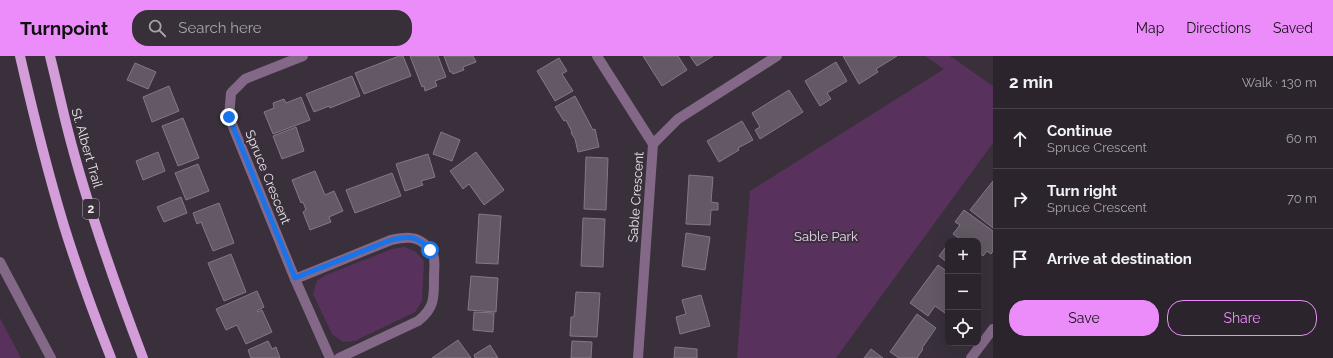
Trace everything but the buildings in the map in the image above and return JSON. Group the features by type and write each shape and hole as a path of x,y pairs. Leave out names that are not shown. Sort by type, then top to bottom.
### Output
{"main road":[{"path":"20,56 39,139 65,228 90,303 111,358"},
{"name":"St. Albert Trail","path":"50,56 67,128 95,222 119,295 143,358"}],"street":[{"name":"Spruce Crescent","path":"303,56 245,79 231,93 229,117 295,278 330,358"},
{"path":"597,56 653,144"},
{"name":"Sable Crescent","path":"638,358 653,144 678,118 778,56"},
{"path":"295,278 391,240 406,237 418,239 425,244 434,257 434,297 432,304 424,316 418,321 339,358"},
{"path":"0,262 51,358"},
{"path":"972,358 993,330"}],"green space":[{"name":"Sable Park","path":"925,56 950,56 993,86 993,143 836,358 737,358 750,191 944,69"},
{"path":"405,247 416,252 424,261 422,301 415,312 355,341 343,342 332,334 313,294 317,281 326,275 392,249"},
{"path":"0,318 21,358 0,358"}],"route":[{"path":"229,117 295,278 391,240 400,238 406,237 418,239 430,250"}]}
